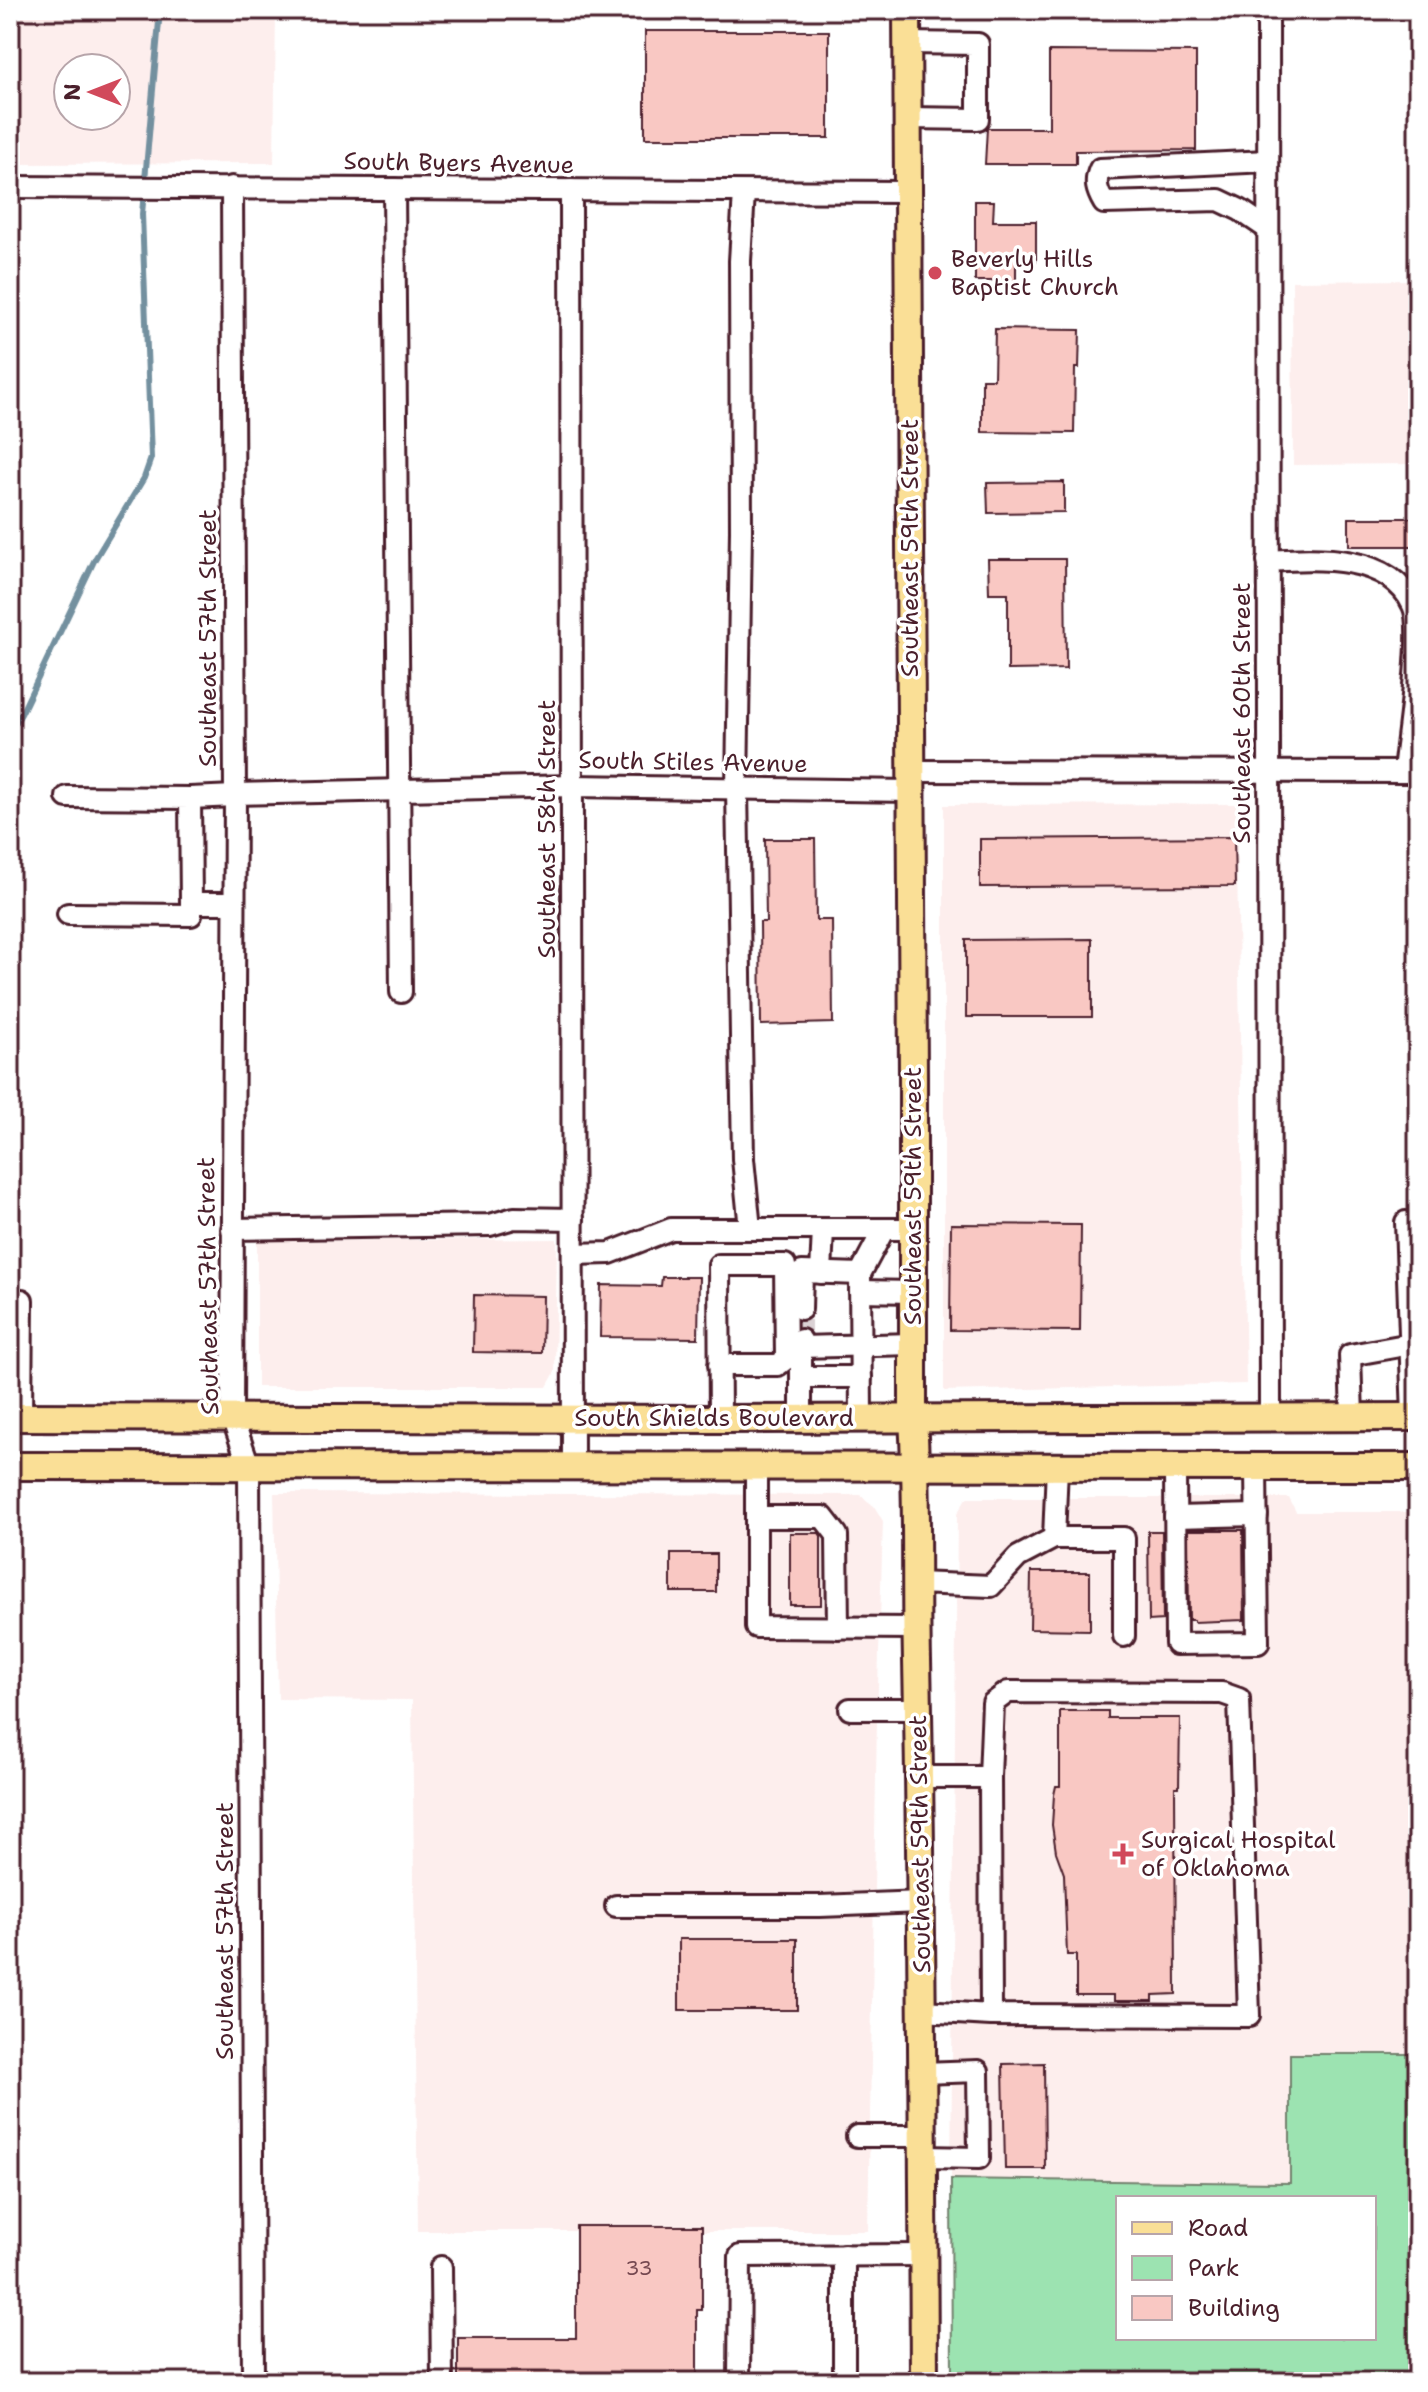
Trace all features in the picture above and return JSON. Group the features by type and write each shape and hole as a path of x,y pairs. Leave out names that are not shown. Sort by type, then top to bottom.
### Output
{"main road":[{"name":"Southeast 59th Street","path":"907,10 913,1418 920,1777 924,2382"},
{"name":"South Shields Boulevard","path":"16,1417 1416,1417"},
{"name":"South Shields Boulevard","path":"10,1466 1418,1467"}],"street":[{"name":"Southeast 60th Street","path":"1268,10 1270,1417"},
{"path":"907,43 978,44 978,119 907,118"},
{"path":"1268,161 1100,169 1097,177 1097,191 1104,203 1219,200 1268,229"},
{"path":"1219,163 1219,200"},
{"name":"South Byers Avenue","path":"10,187 907,192"},
{"name":"Southeast 57th Street","path":"232,187 235,795 232,1417 249,1466 253,2382"},
{"path":"394,189 401,992"},
{"name":"Southeast 58th Street","path":"571,190 573,1467"},
{"path":"744,192 740,261 741,530 737,788 743,1159 750,1229"},
{"path":"1268,561 1305,558 1348,561 1378,572 1400,585 1415,607 1418,634 1411,772"},
{"name":"South Stiles Avenue","path":"67,797 190,798 573,786 737,788 1268,772 1411,772"},
{"path":"68,914 191,915 190,798"},
{"path":"191,903 234,903"},
{"path":"232,1229 490,1225 514,1218 573,1219"},
{"path":"1406,1222 1416,1417"},
{"path":"573,1254 610,1253 671,1229 913,1229"},
{"path":"821,1273 823,1229"},
{"path":"861,1418 860,1282 884,1229"},
{"path":"719,1365 778,1365 786,1359 785,1265 719,1265 719,1365 720,1419"},
{"path":"801,1309 802,1272 913,1292"},
{"path":"10,1300 22,1300 16,1417"},
{"path":"801,1418 801,1343 861,1347 913,1344"},
{"path":"1352,1417 1350,1355 1411,1344"},
{"path":"802,1377 861,1377"},
{"path":"756,1467 756,1627 916,1628"},
{"path":"1054,1538 1057,1467"},
{"path":"1175,1467 1176,1644 1258,1643 1256,1467"},
{"path":"1175,1517 1257,1515"},
{"path":"756,1517 823,1517 837,1535 838,1628"},
{"path":"916,1583 991,1586 1018,1557 1054,1538 1124,1538 1124,1636"},
{"path":"922,2011 991,2015 1249,2016 1239,1699 1222,1693 1008,1692 993,1703 990,1777 991,2015"},
{"path":"850,1709 918,1709"},
{"path":"920,1777 990,1777"},
{"path":"616,1906 820,1906 921,1902"},
{"path":"857,2136 979,2158 978,2071 922,2073"},
{"path":"844,2255 844,2382"},
{"path":"739,2382 740,2256 923,2255"},
{"path":"441,2267 442,2382"}],"shaded area":[{"path":"10,10 276,10 274,163 10,164"},
{"path":"1418,280 1418,464 1293,465 1292,281"},
{"path":"1236,804 1246,1384 944,1391 944,805"},
{"path":"557,1239 555,1372 547,1387 257,1387 257,1241"},
{"path":"274,1493 860,1495 874,1506 883,1521 868,2231 418,2231 412,1700 278,1699"},
{"path":"966,1498 1289,1498 1296,1512 1418,1512 1418,2054 1290,2055 1290,2183 951,2179 957,1514"}],"green space":[{"path":"1290,2054 1418,2054 1418,2382 952,2382 951,2179 1290,2183"}],"building":[{"path":"645,31 829,31 829,138 645,138"},
{"path":"1049,51 1196,52 1196,150 1076,151 1076,164 985,164 987,128 1049,128"},
{"path":"975,201 994,201 993,221 1036,221 1036,262 1016,262 1016,281 975,281"},
{"path":"995,329 1080,330 1079,368 1075,368 1074,433 982,432 982,379 994,379"},
{"path":"1064,482 1064,512 988,513 987,483"},
{"path":"1349,518 1418,518 1418,546 1349,546"},
{"path":"988,559 1065,559 1066,669 1008,670 1008,593 989,593"},
{"path":"1234,837 1235,886 980,887 980,839"},
{"path":"765,839 815,839 816,920 832,920 833,1023 761,1025 760,922 766,922"},
{"path":"1092,939 1092,1017 966,1017 966,940"},
{"path":"951,1224 1081,1225 1080,1331 950,1330"},
{"path":"662,1277 699,1277 698,1338 600,1337 601,1285 661,1286"},
{"path":"474,1295 543,1296 542,1353 473,1352"},
{"path":"1188,1530 1243,1530 1244,1620 1189,1620"},
{"path":"1148,1531 1162,1531 1163,1620 1149,1621"},
{"path":"790,1533 819,1533 821,1536 821,1605 790,1605"},
{"path":"671,1554 716,1554 716,1592 671,1592"},
{"path":"1031,1572 1090,1572 1090,1630 1030,1629"},
{"path":"1060,1711 1108,1711 1108,1718 1180,1718 1179,1787 1175,1787 1176,1994 1153,1995 1153,2001 1114,2001 1114,1995 1076,1995 1076,1955 1067,1955 1064,1874 1056,1852 1052,1825 1054,1795 1056,1786 1060,1786"},
{"path":"679,1939 797,1939 797,2010 679,2010"},
{"path":"1044,2063 1045,2169 1005,2169 1003,2064"},
{"path":"576,2226 702,2226 702,2310 697,2310 697,2382 458,2382 458,2338 576,2338"}],"waterway":[{"path":"10,732 95,559 144,478 151,458 142,214 160,10"}],"tunnel":[{"path":"801,1309 801,1340"}],"place":[{"name":"Beverly Hills Baptist Church","path":"935,273"},
{"name":"Surgical Hospital of Oklahoma","path":"1123,1854"}]}
